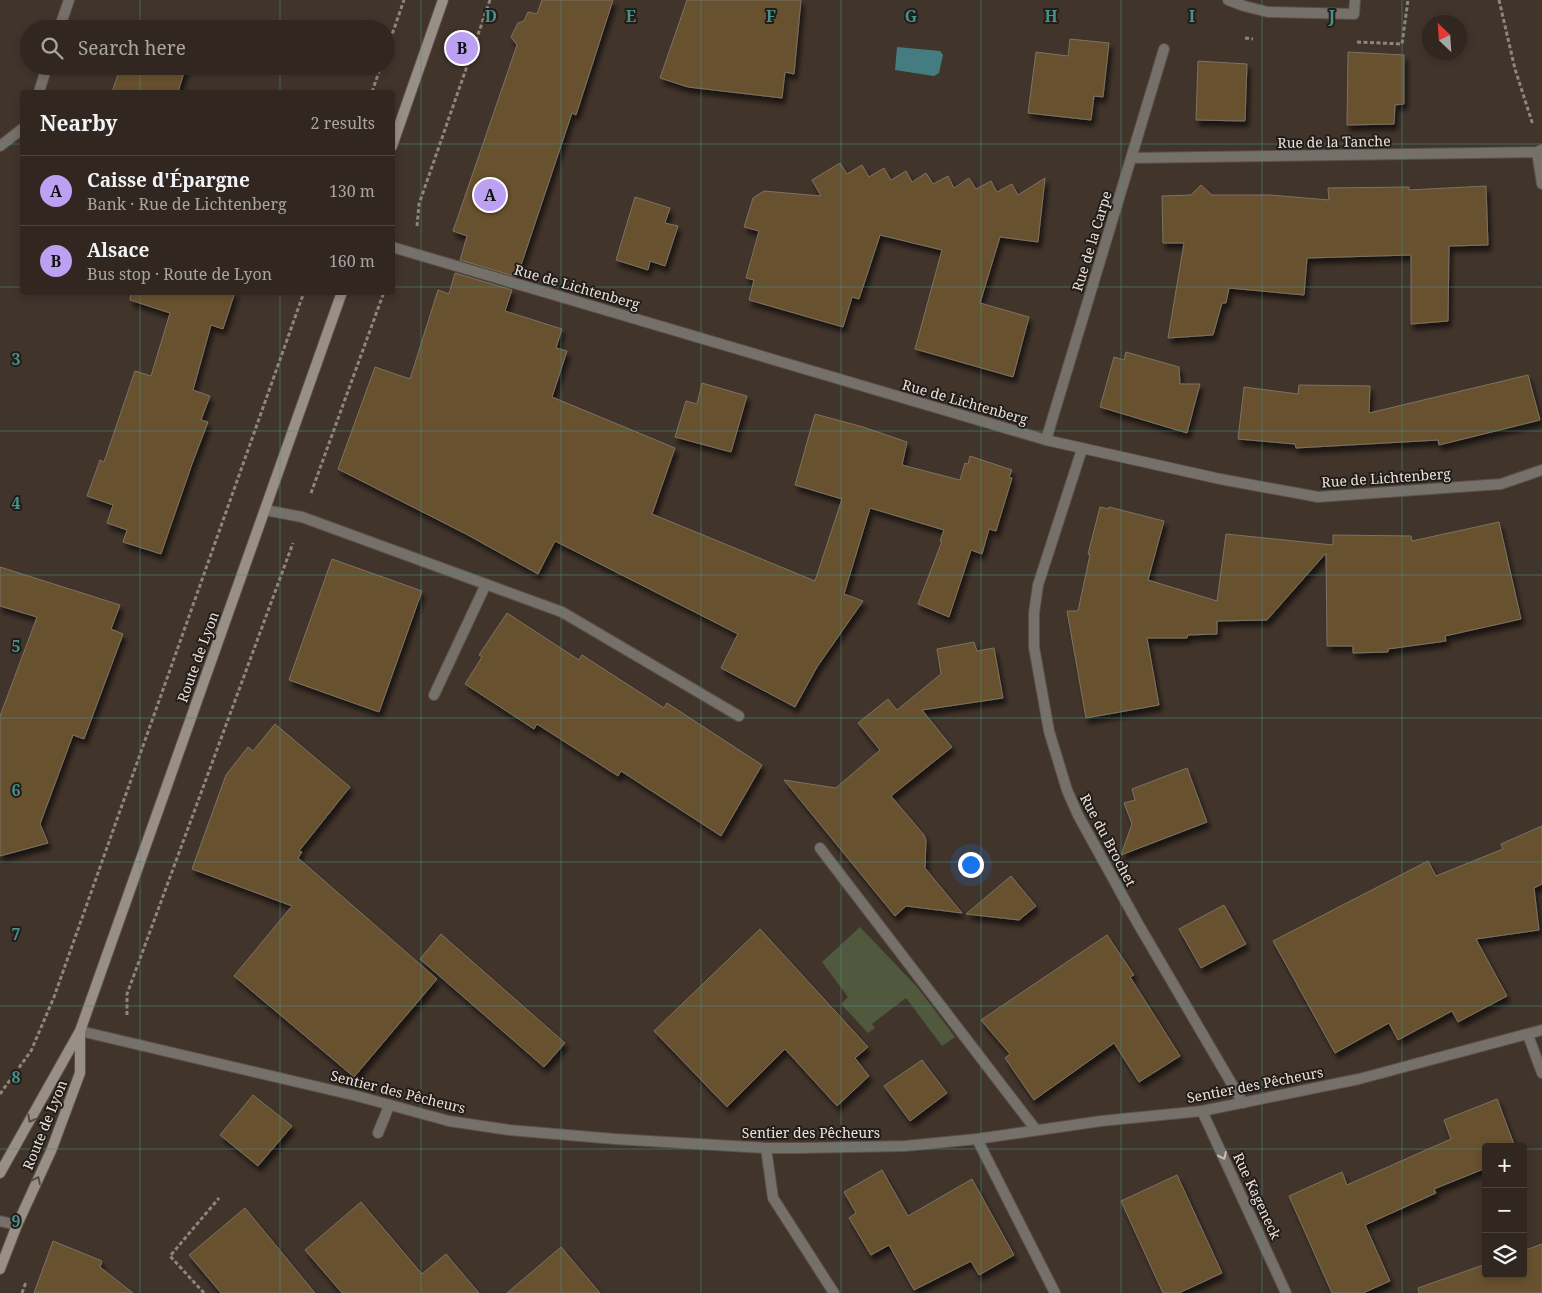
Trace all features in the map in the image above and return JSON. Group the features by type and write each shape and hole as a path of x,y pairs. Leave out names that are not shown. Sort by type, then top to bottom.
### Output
{"main road":[{"path":"395,137 443,0"},
{"name":"Route de Lyon","path":"0,1173 80,1031 341,295"},
{"name":"Route de Lyon","path":"0,1269 17,1225 50,1152 80,1073 80,1031"}],"street":[{"path":"62,20 69,0"},
{"path":"1228,0 1268,12 1354,14 1355,0"},
{"name":"Rue de la Carpe","path":"1046,440 1164,49"},
{"path":"40,90 44,75"},
{"path":"0,146 20,131"},
{"path":"1540,151 1542,184"},
{"name":"Rue de la Tanche","path":"1132,158 1540,151"},
{"name":"Rue de Lichtenberg","path":"395,248 1046,440 1220,480 1318,497 1501,484 1542,470"},
{"name":"Rue du Brochet","path":"1082,449 1038,585 1034,613 1034,647 1049,731 1067,790 1078,815 1137,922 1244,1103"},
{"path":"265,510 302,517 562,612 739,716"},
{"path":"434,695 486,584"},
{"path":"820,848 1036,1130"},
{"name":"Sentier des Pêcheurs","path":"80,1031 358,1096 449,1121 509,1130 615,1140 766,1148 905,1146 977,1139 1138,1116 1202,1111 1359,1078 1542,1030"},
{"path":"1528,1035 1542,1073"},
{"path":"378,1133 389,1106"},
{"name":"Rue Kageneck","path":"1202,1111 1286,1293"},
{"path":"977,1139 1055,1293"},
{"path":"766,1148 773,1198 834,1293"},
{"path":"0,1221 17,1225"}],"path":[{"path":"395,26 404,0"},
{"path":"413,253 419,204 490,0"},
{"path":"1499,0 1515,69 1534,128"},
{"path":"373,90 378,75"},
{"path":"0,1094 31,1051 54,998 303,295"},
{"path":"127,1041 127,994 383,295"},
{"path":"204,1293 170,1256 219,1198"},
{"path":"22,1293 28,1275"}],"green space":[{"path":"860,927 918,988 955,1037 942,1046 906,998 872,1024 875,1028 868,1033 841,1004 848,997 822,962"}],"water":[{"path":"897,47 940,51 943,55 939,73 934,76 895,70"}],"building":[{"path":"542,0 613,0 576,115 572,113 517,277 460,260 467,236 453,231 517,45 511,37 518,23 524,21 528,12 537,14"},
{"path":"687,0 801,0 794,74 785,72 782,98 688,87 660,78"},
{"path":"1070,39 1109,43 1103,97 1094,96 1091,120 1028,113 1036,52 1068,56"},
{"path":"1348,52 1404,55 1404,104 1395,105 1394,124 1347,125"},
{"path":"1198,61 1247,64 1245,121 1196,120"},
{"path":"118,75 183,75 179,90 113,90"},
{"path":"840,163 847,174 862,165 869,177 884,168 891,180 906,171 912,182 926,173 933,184 948,176 954,188 969,178 976,189 991,181 997,192 1012,184 1018,195 1045,178 1038,242 1000,237 980,303 1029,317 1013,377 915,349 942,250 880,235 859,299 852,297 843,327 749,300 754,280 746,278 759,231 744,227 753,198 764,191 821,196 812,180"},
{"path":"1201,185 1212,195 1270,195 1329,200 1328,188 1409,187 1409,190 1486,186 1488,245 1449,246 1448,321 1411,324 1411,255 1307,258 1304,295 1229,288 1226,303 1222,303 1213,335 1168,338 1184,243 1163,243 1162,196 1191,195"},
{"path":"635,197 670,208 665,223 678,226 665,266 650,261 648,270 616,260"},
{"path":"455,273 512,290 505,311 562,329 556,348 567,351 552,397 675,448 652,514 815,581 842,499 795,485 815,414 863,427 907,442 902,465 960,480 965,463 968,464 970,456 1012,470 1009,477 1012,478 996,531 989,529 982,554 971,550 949,617 918,604 942,541 940,541 944,530 870,508 844,594 863,601 817,667 795,707 721,668 738,634 555,541 538,574 466,534 338,469 375,367 410,379 438,290 449,294"},
{"path":"131,295 234,295 223,329 211,325 193,390 210,396 201,420 208,422 161,554 123,542 127,530 107,523 113,505 87,496 100,460 104,462 135,371 151,376 170,313 130,300"},
{"path":"1126,352 1179,367 1180,384 1200,384 1187,433 1100,407 1114,357 1124,360"},
{"path":"1528,375 1540,420 1439,445 1438,440 1296,448 1295,444 1238,439 1244,387 1298,394 1299,385 1370,386 1369,413"},
{"path":"702,383 747,396 731,452 675,437 686,401 697,404"},
{"path":"1100,507 1109,509 1109,507 1164,521 1148,580 1217,601 1226,534 1333,545 1333,535 1411,536 1412,541 1499,522 1521,619 1445,636 1446,641 1388,649 1388,652 1353,653 1353,646 1327,646 1326,553 1267,620 1217,621 1217,634 1188,635 1187,638 1147,638 1159,705 1086,718 1067,611 1078,611 1090,555 1088,554"},
{"path":"332,559 422,591 379,712 289,680"},
{"path":"0,567 120,605 111,629 123,634 84,739 73,735 40,824 48,843 0,856 0,716 37,617 0,606"},
{"path":"507,613 579,660 582,655 664,708 667,703 762,765 721,836 621,771 618,776 537,724 534,729 465,684 482,657 479,655"},
{"path":"974,642 977,651 994,648 1003,698 922,710 952,747 891,796 924,835 926,840 925,868 962,913 906,906 895,916 784,780 836,788 880,750 858,723 888,699 897,710 941,674 937,649"},
{"path":"275,724 350,787 299,851 302,852 298,858 437,979 354,1077 234,976 292,906 192,869 226,775 248,747 253,751"},
{"path":"1187,768 1207,822 1121,855 1132,824 1124,803 1135,800 1132,789"},
{"path":"1542,826 1542,884 1534,888 1539,930 1476,939 1507,996 1458,1022 1452,1011 1398,1040 1389,1023 1335,1053 1273,941 1428,861 1436,876 1503,849 1501,844"},
{"path":"1011,876 1036,906 1019,920 966,914"},
{"path":"1224,905 1246,944 1201,968 1179,929"},
{"path":"760,929 868,1047 855,1058 869,1076 837,1106 785,1049 727,1107 654,1031"},
{"path":"441,934 565,1043 544,1067 420,959"},
{"path":"1107,935 1134,975 1130,977 1180,1056 1139,1082 1114,1043 1034,1100 1005,1058 1010,1054 981,1020"},
{"path":"922,1060 947,1093 910,1121 884,1086"},
{"path":"253,1095 292,1126 258,1166 220,1135"},
{"path":"1497,1099 1514,1143 1482,1143 1482,1170 1434,1189 1436,1193 1365,1225 1390,1281 1363,1293 1332,1293 1289,1196 1342,1172 1347,1185 1451,1139 1444,1120"},
{"path":"882,1170 908,1216 972,1179 1014,1255 979,1275 971,1261 914,1290 889,1245 871,1255 849,1218 856,1213 844,1192"},
{"path":"1177,1175 1222,1273 1179,1293 1163,1293 1121,1201"},
{"path":"361,1202 422,1274 446,1254 479,1293 342,1293 305,1250"},
{"path":"245,1208 315,1293 221,1293 189,1255"},
{"path":"53,1241 102,1261 100,1267 133,1293 34,1293"},
{"path":"1542,1244 1542,1293 1419,1293 1418,1288 1482,1265 1482,1278 1527,1278 1527,1250"},
{"path":"561,1247 600,1293 507,1293"}],"place":[{"name":"Alsace","path":"462,48"},
{"name":"Caisse d'Épargne","path":"490,195"}]}
